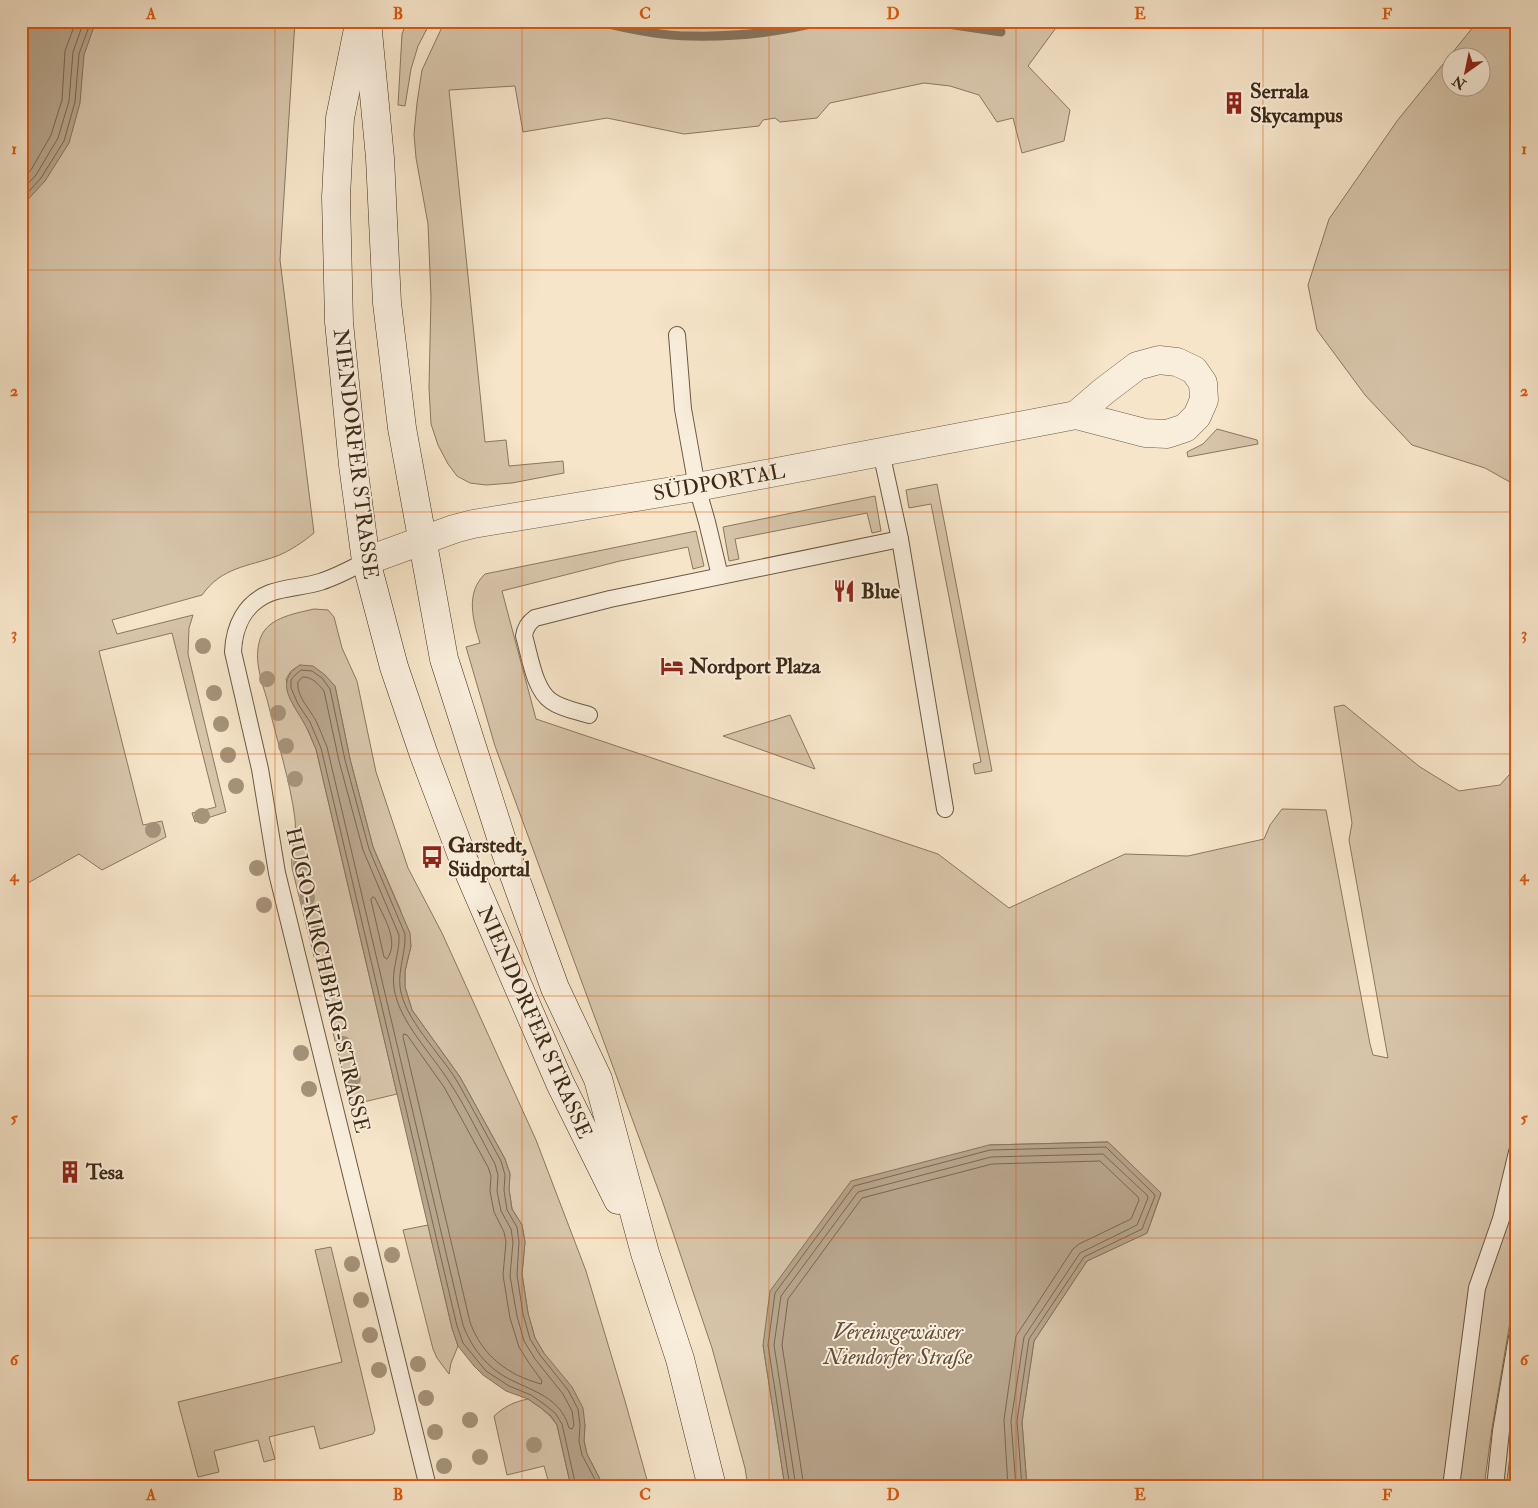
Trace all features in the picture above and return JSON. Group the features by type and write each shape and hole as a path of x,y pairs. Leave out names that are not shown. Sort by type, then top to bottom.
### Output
{"main road":[{"name":"NIENDORFER STRASSE","path":"359,21 340,118 336,197 339,322 353,465 366,561 394,667 424,755 464,861 560,1083 645,1253"},
{"name":"NIENDORFER STRASSE","path":"367,21 380,158 387,303 402,428 444,659 506,853 555,988 598,1079 645,1253 680,1359 712,1487"},
{"name":"SÜDPORTAL","path":"366,561 472,524 697,488 1076,415"}],"lane":[{"path":"677,335 684,409 697,488 708,522 720,576"},
{"path":"881,452 900,540 945,809"},
{"path":"589,715 561,706 543,694 538,684 524,636 529,622 535,618 610,599 900,540"},
{"name":"HUGO-KIRCHBERG-STRASSE","path":"366,561 338,576 318,583 271,593 260,598 242,616 235,634 233,652 260,769 277,873 428,1487"},
{"path":"1451,1487 1477,1288 1501,1219 1517,1152"},
{"path":"1495,1487 1501,1431 1517,1337"}],"shaded area":[{"path":"21,21 295,21 280,260 314,533 282,554 227,573 202,595 112,620 117,634 193,615 189,628 188,654 226,812 195,822 192,813 216,807 172,633 99,651 143,825 162,821 166,837 102,870 79,854 21,887"},
{"path":"412,21 431,21 418,46 411,69 405,106 398,105 402,34 405,26"},
{"path":"433,21 1061,21 1028,66 1070,110 1064,141 1022,153 1013,118 997,122 979,95 950,86 924,83 830,103 817,118 780,122 775,118 763,120 759,126 684,134 607,118 523,132 515,86 449,90 485,442 506,440 509,466 563,461 564,473 512,483 486,485 470,483 457,476 448,464 438,445 431,424 429,388 431,297 428,224 416,158 414,134 422,70 443,25"},
{"path":"1478,21 1517,21 1517,486 1485,468 1412,445 1365,395 1317,330 1308,285 1329,219 1397,121 1440,68 1440,98 1490,98 1490,48 1456,48"},
{"path":"1217,429 1257,440 1258,444 1188,457 1187,452 1203,444"},
{"path":"937,484 992,771 975,774 973,764 981,762 931,504 909,508 906,490"},
{"path":"875,496 881,531 872,533 867,513 735,539 739,559 729,561 723,527"},
{"path":"696,531 704,566 693,569 688,547 620,561 502,591 536,719 938,854 1009,908 1125,854 1188,856 1264,839 1270,825 1282,809 1326,810 1373,1055 1388,1058 1349,840 1352,823 1334,707 1344,705 1420,767 1459,791 1500,785 1517,766 1517,1281 1484,1487 1027,1487 1022,1422 1034,1341 1087,1261 1147,1233 1161,1194 1108,1142 989,1145 763,1345 785,1487 748,1487 745,1468 712,1348 662,1200 495,746 466,647 480,643 472,607 475,590 485,574"},
{"path":"314,609 328,610 334,617 342,648 357,681 376,772 408,868 442,933 536,1140 586,1271 649,1487 604,1487 587,1454 584,1441 585,1425 535,1338 528,1313 522,1274 525,1242 522,1225 512,1209 509,1189 510,1174 505,1159 460,1077 412,1010 405,987 405,971 411,946 400,909 373,847 350,759 335,686 300,665 291,671 286,679 294,706 305,724 316,749 397,1094 351,1105 292,868 295,831 293,804 260,674 258,658 259,643 267,628 280,618"},
{"path":"790,715 815,769 723,736"},
{"path":"428,1225 458,1346 449,1374 433,1349 403,1230"},
{"path":"331,1247 374,1425 375,1430 373,1434 320,1449 314,1426 269,1437 275,1459 264,1462 258,1440 214,1451 219,1472 198,1477 178,1402 342,1362 315,1250"},
{"path":"528,1399 550,1416 557,1425 571,1487 550,1487 544,1466 507,1475 494,1416 510,1405"},
{"path":"1517,1403 1517,1487 1506,1487"}],"water":[{"path":"31,21 96,21 84,55 80,103 69,143 45,181 21,207 21,32"},
{"path":"300,665 313,666 335,686 350,759 373,847 410,933 411,946 405,971 405,987 412,1010 460,1077 505,1159 510,1174 509,1189 512,1209 522,1225 525,1242 522,1274 528,1313 535,1338 544,1353 572,1387 583,1408 584,1441 587,1454 604,1487 571,1487 557,1425 551,1416 528,1399 506,1391 483,1375 458,1346 452,1328 316,749 291,700 286,686 292,672"},
{"name":"Vereinsgewässer Niendorfer Straße","path":"1108,1142 1161,1193 1147,1233 1087,1261 1034,1341 1022,1422 1027,1487 785,1487 763,1345 770,1291 851,1181 989,1145"}],"waterway":[{"path":"596,21 631,29 679,36 741,35 775,31 824,21"},
{"path":"928,21 1001,32"}],"place":[{"name":"Serrala Skycampus","path":"1234,103"},
{"name":"Blue","path":"844,591"},
{"name":"Nordport Plaza","path":"672,666"},
{"name":"Garstedt, Südportal","path":"432,857"},
{"name":"Tesa","path":"70,1172"}]}
